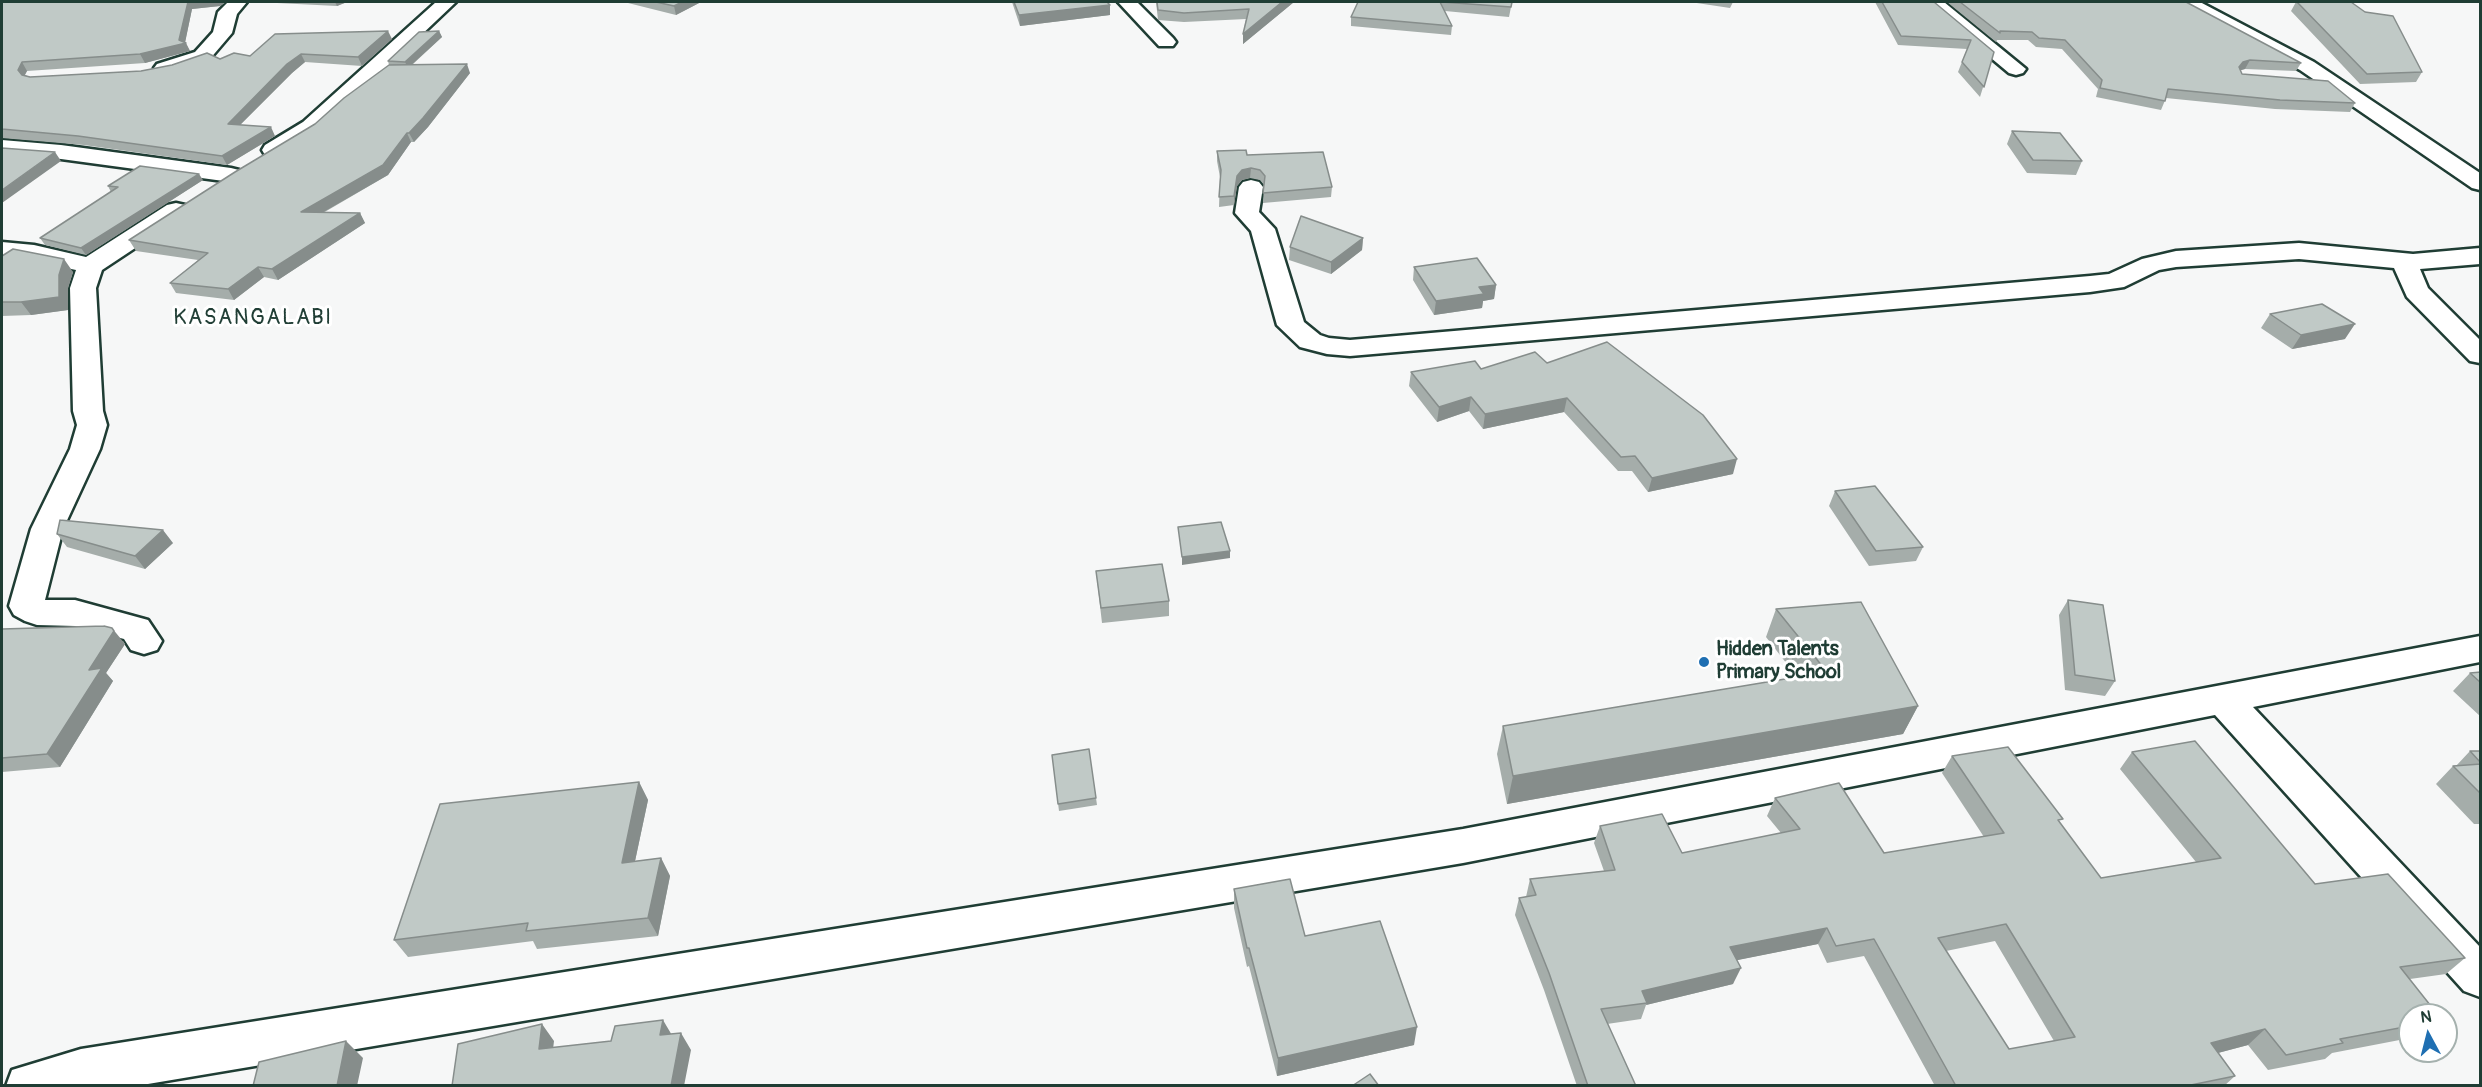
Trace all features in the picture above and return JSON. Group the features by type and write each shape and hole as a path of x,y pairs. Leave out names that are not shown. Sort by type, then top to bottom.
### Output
{"street":[{"path":"144,71 169,68 202,57 222,33 228,12 238,2"},
{"path":"144,641 136,628 75,613 37,612 26,606 47,529 85,449 92,425 88,411 84,288 90,266 231,175 311,127 447,2"},
{"path":"1127,2 1166,42"},
{"path":"1933,2 2016,69"},
{"path":"2187,2 2333,82 2481,183"},
{"path":"2287,80 2333,82"},
{"path":"2,147 61,152 231,175"},
{"path":"1251,188 1247,213 1263,229 1291,325 1310,341 1327,346 1350,348 2090,284 2115,281 2151,264 2215,255 2300,250 2413,262 2481,255"},
{"path":"2,249 34,253 90,266"},
{"path":"2413,262 2407,267 2407,272 2416,291 2481,355"},
{"path":"30,1086 81,1072 1463,846 2481,649"},
{"path":"2223,699 2481,977"}],"building":[{"path":"2,2 188,2 179,40 186,43 140,54 22,62 18,70 22,75 30,77 141,71 172,65 207,53 220,59 234,53 250,56 275,34 388,31 358,57 301,54 287,64 228,124 271,127 222,156 78,136 2,129"},
{"path":"656,2 682,2 674,6"},
{"path":"1014,2 1107,2 1110,5 1019,15"},
{"path":"1157,2 1282,2 1243,34 1249,9 1184,13 1158,10"},
{"path":"1358,2 1440,2 1452,26 1351,17"},
{"path":"1442,2 1512,2 1511,7"},
{"path":"1882,2 1934,2 1994,52 1984,87 1962,62 1971,40 1901,36"},
{"path":"1960,2 2186,2 2301,63 2250,60 2243,62 2239,67 2242,74 2328,81 2355,103 2280,100 2168,89 2165,101 2100,88 2102,80 2065,40 2039,38 2032,32 2000,31 2000,33"},
{"path":"2297,2 2351,2 2365,12 2393,16 2422,72 2367,74"},
{"path":"439,31 405,62 388,61 419,32"},
{"path":"467,64 423,118 407,133 383,165 301,212 360,213 272,269 258,267 228,289 170,283 208,253 129,240 315,124 344,98 389,65"},
{"path":"2012,131 2060,133 2082,161 2033,160"},
{"path":"2,148 55,152 2,190"},
{"path":"1246,150 1247,155 1323,152 1332,187 1263,193 1265,176 1260,170 1251,168 1242,170 1237,176 1234,196 1219,197 1221,170 1217,151"},
{"path":"140,166 199,174 81,248 40,238 118,187 108,186"},
{"path":"1301,216 1363,238 1331,262 1290,247"},
{"path":"13,249 64,259 59,275 59,297 2,302 2,256"},
{"path":"1477,258 1496,285 1479,287 1484,294 1436,301 1414,267"},
{"path":"2322,304 2355,324 2301,335 2270,314"},
{"path":"1607,342 1703,415 1737,459 1652,478 1635,456 1621,457 1567,398 1485,414 1471,397 1439,407 1411,372 1475,361 1481,369 1535,352 1547,363"},
{"path":"1875,486 1923,547 1876,551 1835,491"},
{"path":"60,520 163,530 135,556 57,534"},
{"path":"1221,522 1230,551 1182,557 1178,527"},
{"path":"1162,564 1169,601 1101,608 1096,571"},
{"path":"2068,600 2103,605 2115,681 2075,675"},
{"path":"1861,602 1918,706 1513,776 1503,726 1827,672 1776,609"},
{"path":"104,626 114,631 89,670 102,668 47,754 2,758 2,629"},
{"path":"2481,672 2481,683 2470,673"},
{"path":"2195,741 2315,884 2388,874 2465,958 2400,967 2428,1003 2398,1003 2398,1028 2340,1039 2343,1043 2286,1055 2265,1029 2211,1043 2235,1076 2186,1086 1956,1086 1874,939 1836,946 1827,928 1730,947 1741,968 1642,991 1647,1003 1601,1009 1636,1086 1588,1086 1549,973 1519,898 1536,895 1530,879 1615,870 1600,826 1662,814 1682,853 1800,829 1775,798 1839,783 1884,853 2004,833 1952,756 2008,747 2063,819 2058,820 2101,878 2221,858 2132,752","holes":["2006,924 2075,1037 2009,1049 1938,938"]},
{"path":"1089,749 1096,798 1058,804 1052,755"},
{"path":"2470,751 2481,751 2481,763"},
{"path":"2481,764 2481,794 2453,766"},
{"path":"639,782 622,863 661,858 648,918 526,931 528,923 394,940 440,804"},
{"path":"1290,879 1305,936 1380,921 1417,1027 1278,1058 1249,948 1247,948 1234,889"},
{"path":"663,1020 660,1035 681,1033 671,1086 452,1086 458,1044 542,1024 539,1049 611,1041 615,1026"},
{"path":"346,1041 337,1086 253,1086 259,1062"},
{"path":"1370,1074 1379,1086 1352,1086"}],"place":[{"name":"Hidden Talents Primary School","path":"1704,662"}],"district":[{"name":"KASANGALABI","path":"253,318"}]}
